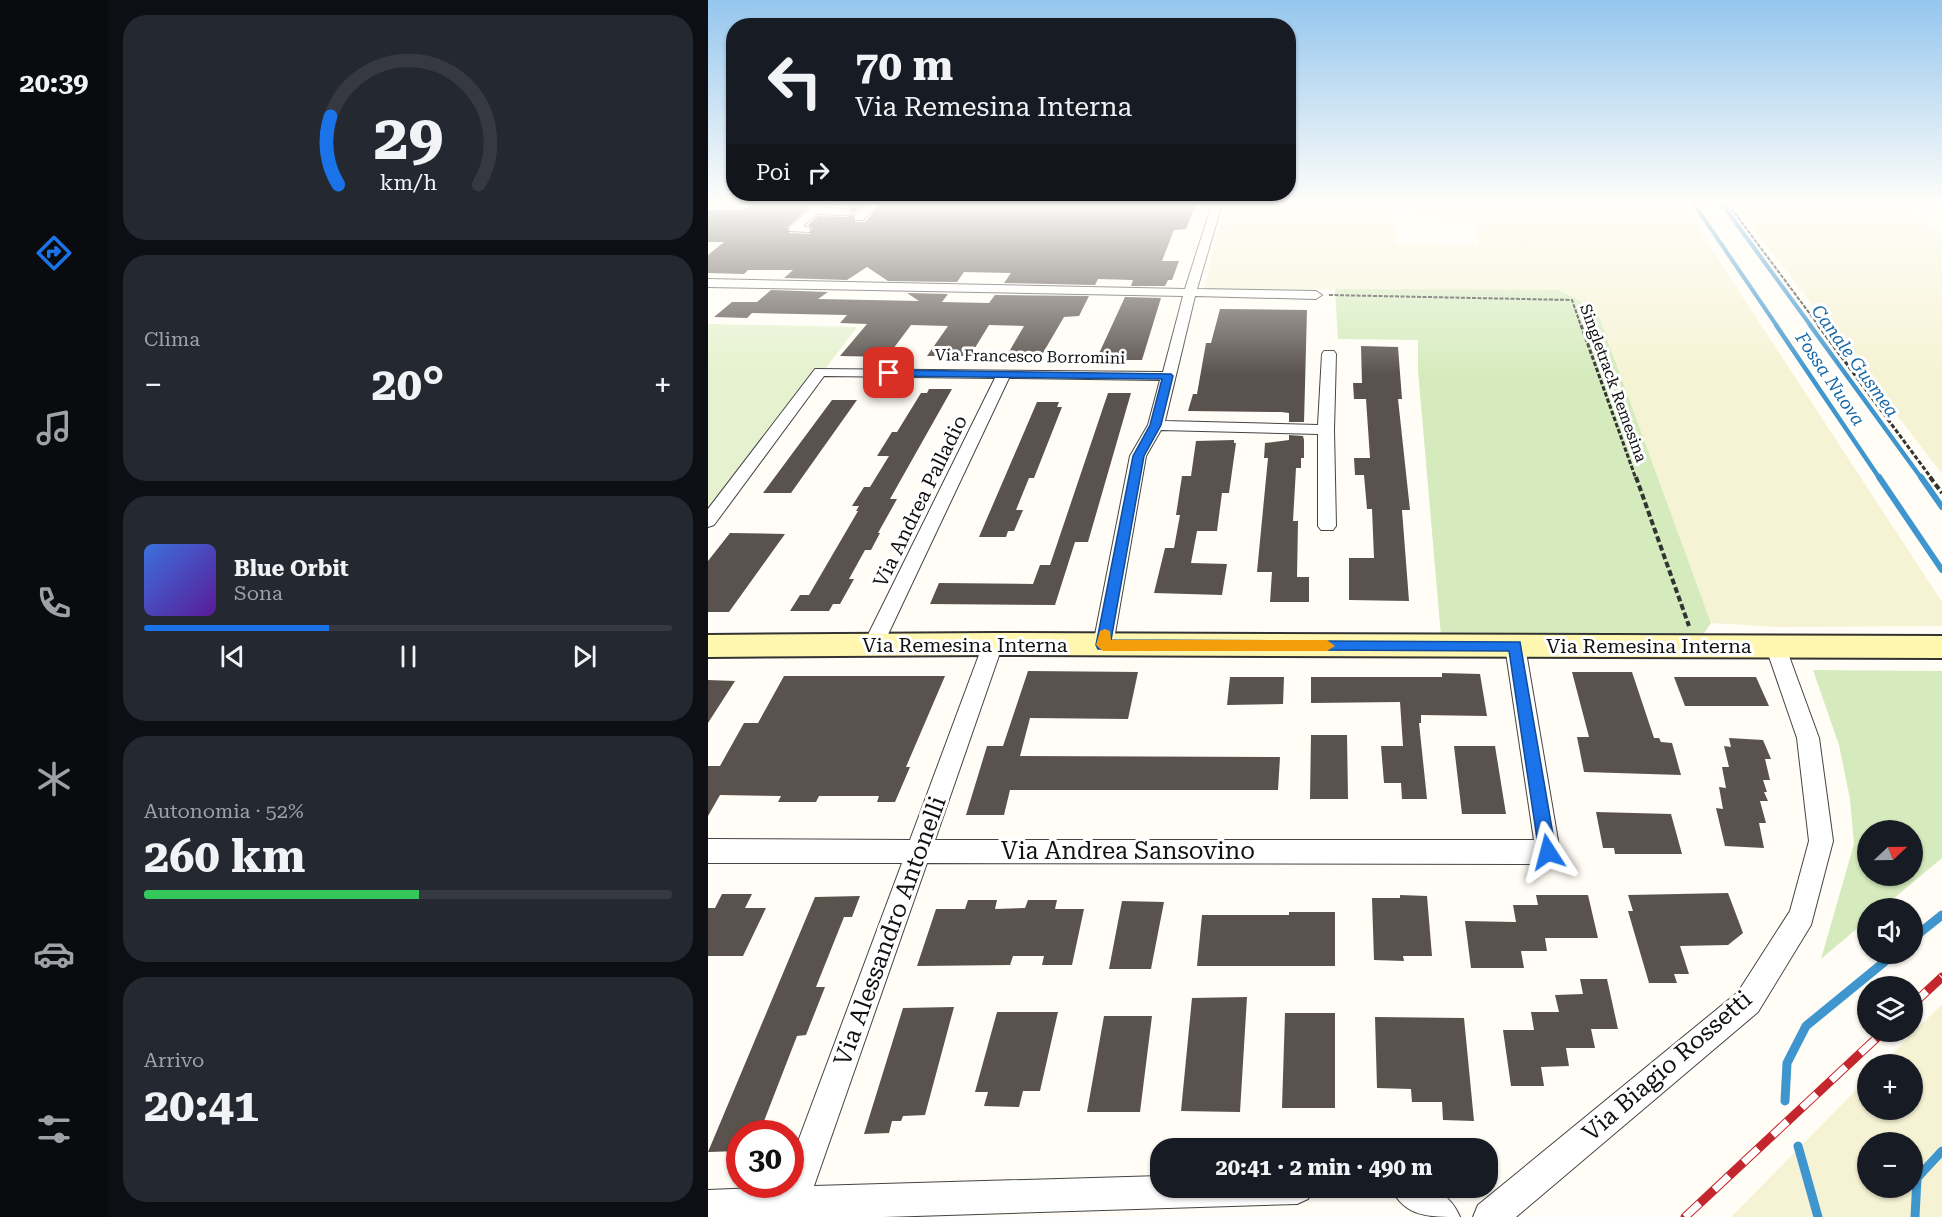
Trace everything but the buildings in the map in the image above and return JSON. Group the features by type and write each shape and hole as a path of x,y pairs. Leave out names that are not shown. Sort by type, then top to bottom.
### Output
{"street":[{"path":"1103,645 1138,456 1156,425 1200,261"},
{"path":"708,284 1316,295"},
{"path":"1327,526 1326,430 1329,354"},
{"name":"Via Francesco Borromini","path":"708,521 820,372 1168,376"},
{"name":"Via Andrea Palladio","path":"873,645 1004,374"},
{"path":"1156,425 1326,430"},
{"name":"Via Remesina Interna","path":"708,646 993,644 1942,647"},
{"name":"Via Alessandro Antonelli","path":"789,1210 993,644"},
{"name":"Via Biagio Rossetti","path":"1490,1217 1748,1002 1802,916 1821,841 1809,738 1775,645"},
{"name":"Via Andrea Sansovino","path":"708,851 1548,852 1515,646"},
{"path":"708,1206 789,1210 1150,1194"},
{"path":"1419,1198 1443,1217"}],"path":[{"path":"1770,261 1942,493"},
{"name":"Singletrack Remesina","path":"1316,295 1572,300 1695,647"}],"shaded area":[{"path":"1211,261 1719,261 1942,602 1942,626 1779,627 1711,623 1599,318 1581,301 1560,290 1204,289"},
{"path":"1779,261 1942,261 1942,474"},
{"path":"1942,1004 1942,1217 1731,1217 1857,1089 1857,1120 1923,1120 1923,1054 1892,1054 1904,1042 1923,1042 1923,1023"}],"green space":[{"path":"1335,289 1559,290 1581,301 1599,317 1711,623 1698,642 1441,636 1418,370 1418,340 1338,339"},
{"path":"708,324 857,327 708,523"},
{"path":"1813,670 1942,671 1942,858 1923,874 1923,820 1857,820 1857,886 1909,886 1894,898 1857,898 1857,928 1821,959 1854,844 1850,799 1839,745"}],"waterway":[{"name":"Fossa Nuova","path":"1733,261 1777,326"},
{"name":"Canale Gusmea","path":"1763,261 1811,326"},
{"name":"Fossa Nuova","path":"1776,325 1880,479"},
{"name":"Canale Gusmea","path":"1810,325 1922,479"},
{"name":"Fossa Nuova","path":"1879,477 1942,570"},
{"name":"Canale Gusmea","path":"1921,477 1942,507"},
{"name":"Fossa Nuova","path":"1923,930 1942,915"},
{"name":"Fossa Nuova","path":"1785,1101 1787,1063 1806,1026 1882,964"},
{"name":"Fossa Nuova","path":"1798,1146 1818,1217"},
{"name":"Canale Gusmea","path":"1915,1217 1917,1178 1942,1151"}],"railway":[{"path":"1923,995 1942,977"},
{"path":"1685,1217 1872,1042"}],"slow traffic":[{"path":"1105,635 1103,645 1327,646"}],"route":[{"path":"889,373 1168,376 1156,425 1138,456 1103,645 1515,646 1548,852"}]}
